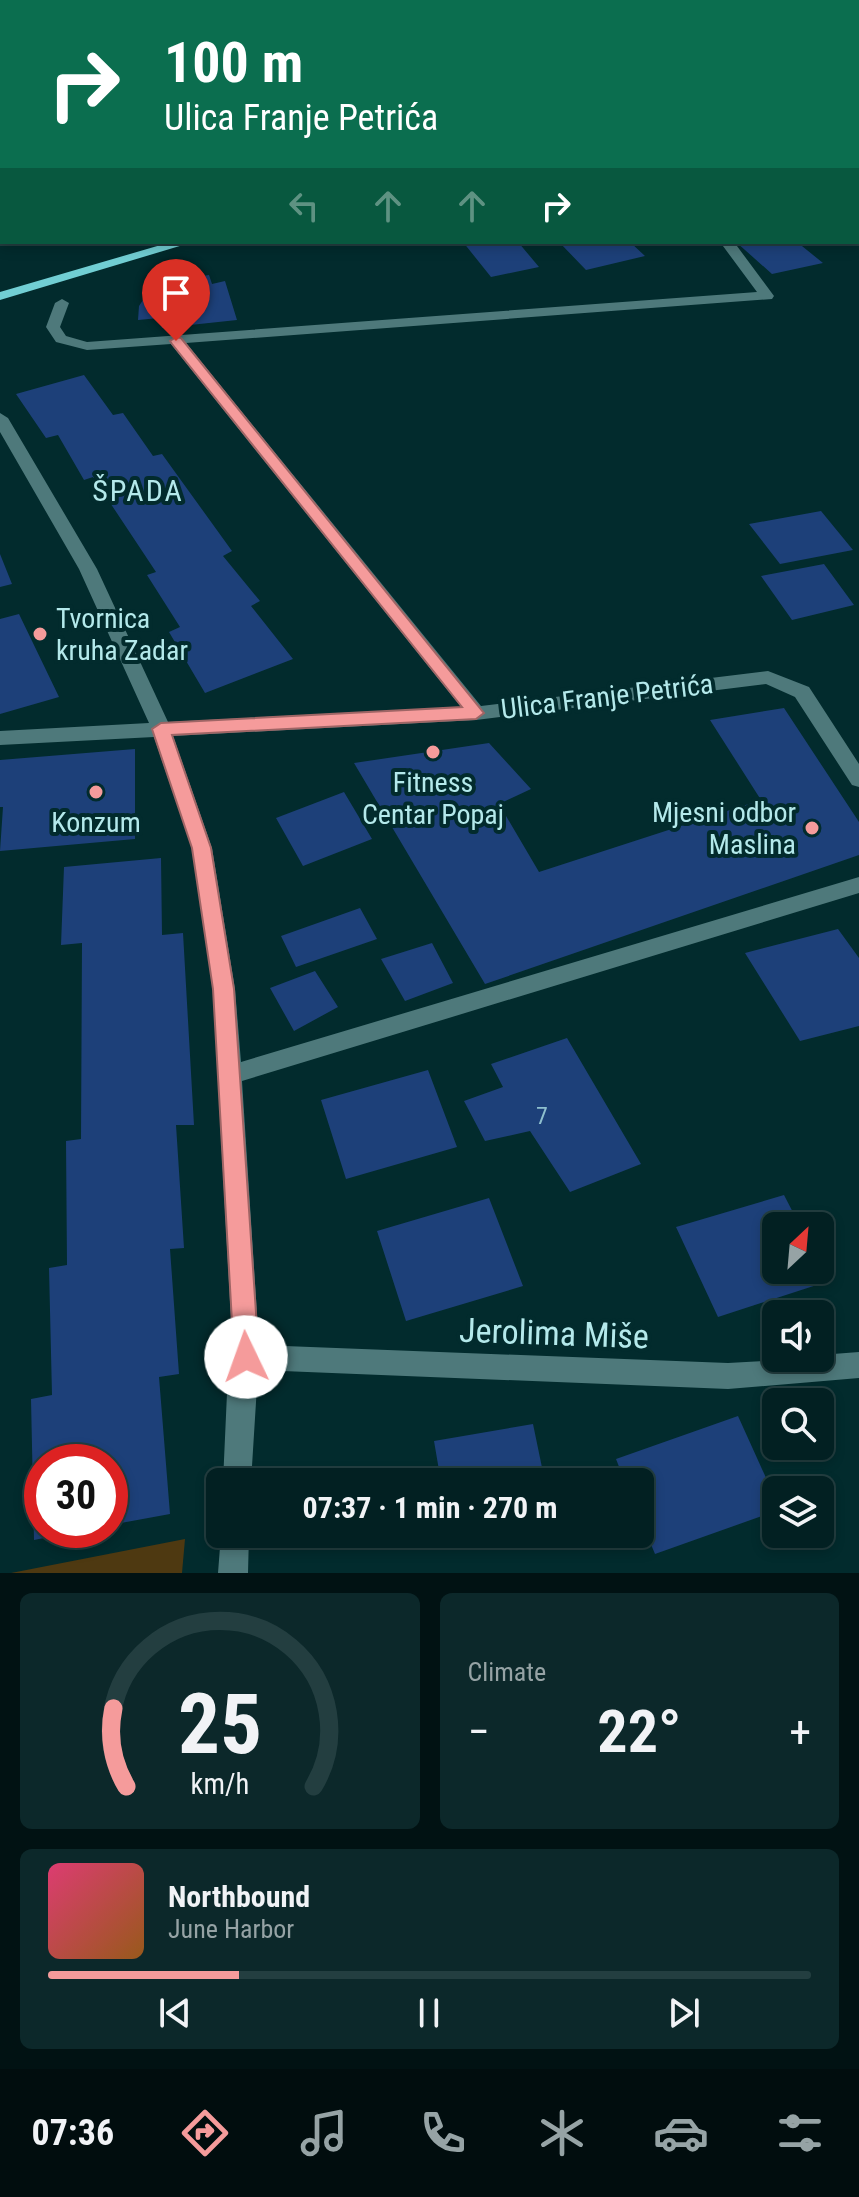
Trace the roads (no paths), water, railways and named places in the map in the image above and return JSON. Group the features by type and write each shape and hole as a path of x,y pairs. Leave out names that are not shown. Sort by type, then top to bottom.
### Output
{"main road":[{"path":"0,296 179,244"}],"street":[{"path":"62,303 53,327 61,339 87,346 767,296 728,244"},
{"path":"176,341 476,713"},
{"path":"0,418 88,569 161,729 202,848 224,989 246,1357 238,1468"},
{"name":"Ulica Franje Petrića","path":"0,738 476,713 768,677 802,692 859,780"},
{"path":"229,1075 859,885"},
{"name":"Jerolima Miše","path":"246,1357 728,1376 859,1365"},
{"path":"233,1573 234,1548"}],"place":[{"name":"Tvornica kruha Zadar","path":"40,634"},
{"name":"Fitness Centar Popaj","path":"433,752"},
{"name":"Konzum","path":"96,792"},
{"name":"Mjesni odbor Maslina","path":"812,828"}],"district":[{"name":"ŠPADA","path":"138,491"}]}
